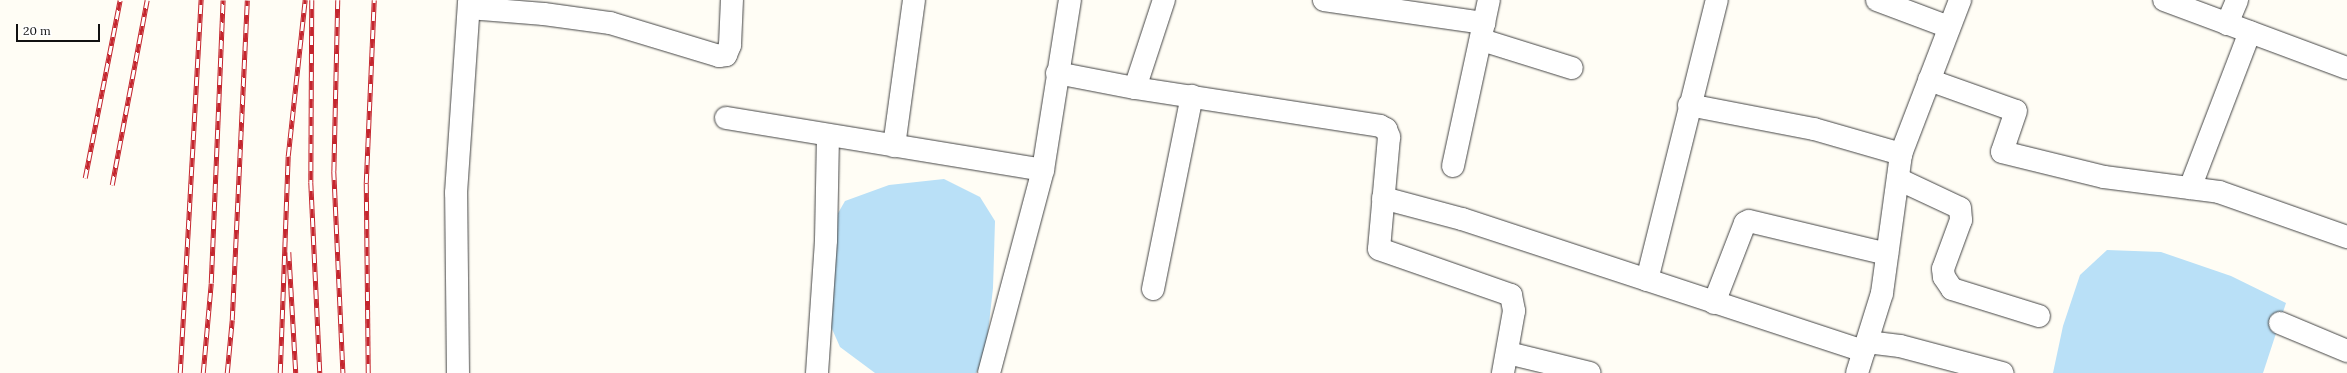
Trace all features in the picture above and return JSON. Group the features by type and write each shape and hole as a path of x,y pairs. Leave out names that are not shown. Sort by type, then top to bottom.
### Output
{"street":[{"path":"458,373 456,193 469,4 610,23 719,56 726,55 730,45 732,0"},
{"path":"894,146 914,0"},
{"path":"989,373 1043,170 1057,73 1070,0"},
{"path":"1135,88 1164,0"},
{"path":"1324,0 1483,32 1572,68"},
{"path":"1453,166 1483,32 1488,0"},
{"path":"1647,280 1689,105 1717,0"},
{"path":"1877,0 1949,27"},
{"path":"1857,373 1882,293 1901,154 1960,0"},
{"path":"2164,0 2347,68"},
{"path":"2227,24 2237,0"},
{"path":"2190,188 2250,32"},
{"path":"1057,73 1135,88 1380,126 1386,129 1389,137 1378,249 1511,295 1514,311 1506,363 1590,373"},
{"path":"1929,80 2016,111 2002,152 2104,177 2220,192 2347,236"},
{"path":"1153,289 1192,96"},
{"path":"1689,105 1814,129 1901,154"},
{"path":"726,118 1043,170"},
{"path":"819,372 826,240 828,135"},
{"path":"1898,179 1960,208 1961,220 1943,269 1944,277 1952,289 2039,316"},
{"path":"1383,198 1462,219 1714,303 1866,346 1900,346 2002,373"},
{"path":"1714,303 1745,223 1749,221 1887,254"},
{"path":"2280,324 2347,351"}],"water":[{"path":"944,179 980,197 995,221 993,288 985,359 976,373 875,373 840,347 825,313 833,222 845,201 889,185"},
{"path":"2107,250 2161,252 2231,276 2286,303 2263,373 2053,373 2063,326 2080,275"}],"railway":[{"path":"85,178 120,0"},
{"path":"112,185 147,0"},
{"path":"180,373 201,0"},
{"path":"203,373 211,283 223,0"},
{"path":"227,373 232,320 247,0"},
{"path":"280,373 288,156 305,0"},
{"path":"312,0 311,182 320,373"},
{"path":"338,0 334,171 343,373"},
{"path":"368,373 366,183 374,0"},
{"path":"289,252 296,373"}]}
